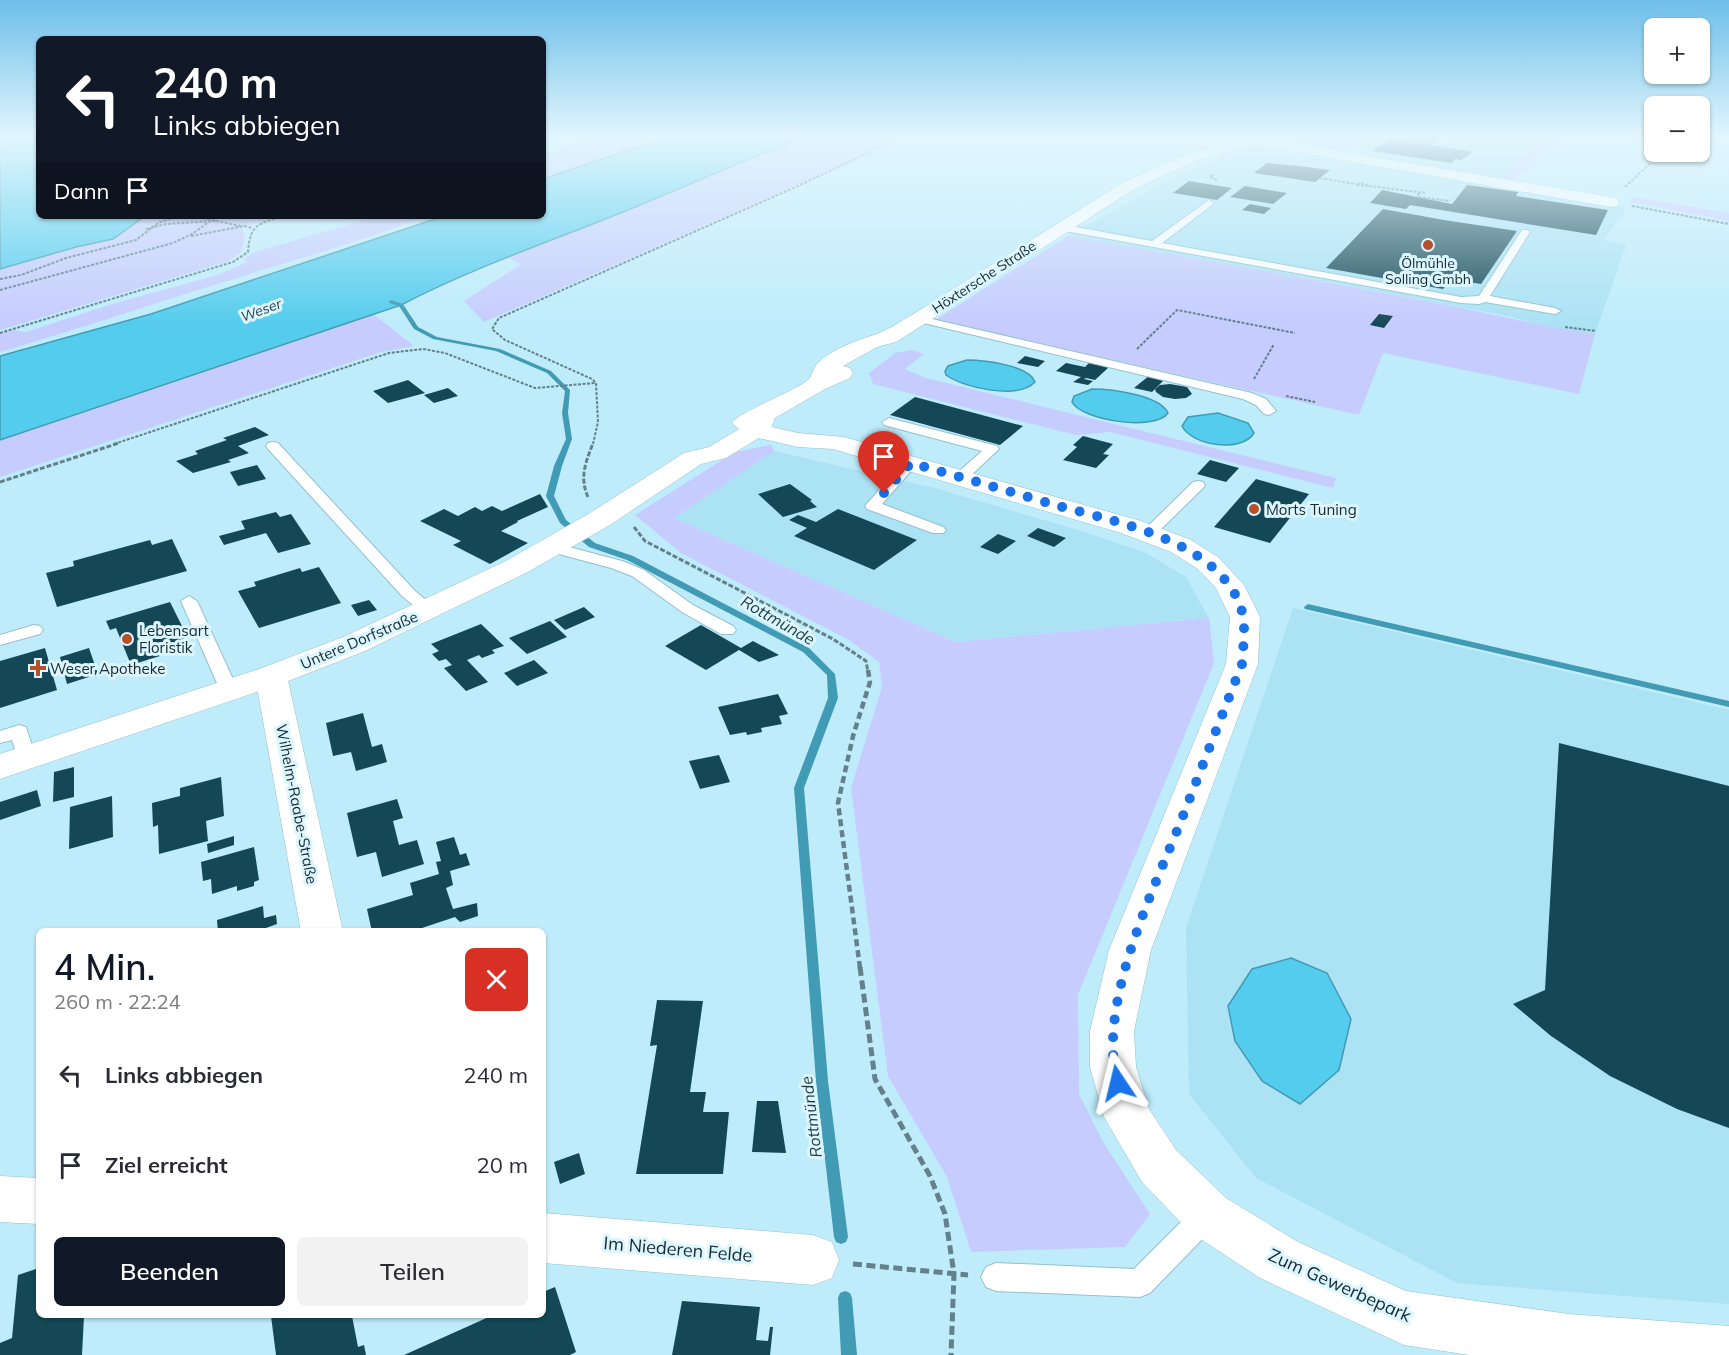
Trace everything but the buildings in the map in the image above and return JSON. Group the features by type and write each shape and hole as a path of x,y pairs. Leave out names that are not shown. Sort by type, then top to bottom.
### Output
{"street":[{"name":"Höxtersche Straße","path":"763,420 821,380 845,372 888,345 888,337 1106,199"},
{"path":"1593,199 1610,202"},
{"name":"Zum Gewerbepark","path":"763,420 798,440 835,442 1149,533 1181,546 1208,563 1229,585 1245,617 1242,664 1130,950 1112,1031 1113,1067 1128,1117 1159,1166 1208,1215 1279,1260 1404,1318 1569,1342 1729,1354"},
{"name":"Untere Dorfstraße","path":"13,763 271,676 354,644 429,609 558,543 605,516 693,458 717,453 763,420"},
{"name":"Wilhelm-Raabe-Straße","path":"271,676 321,928"},
{"path":"0,1199 36,1202"},
{"name":"Im Niederen Felde","path":"546,1238 813,1260"}],"lane":[{"path":"1153,245 1209,203"},
{"path":"1060,227 1461,300 1479,301 1525,232"},
{"path":"1483,298 1555,311"},
{"path":"919,319 1247,396 1261,402 1269,411"},
{"path":"888,422 992,449 961,477"},
{"path":"273,446 409,594 429,609"},
{"path":"911,463 872,506 938,530"},
{"path":"1149,533 1198,485"},
{"path":"558,543 568,554 611,562 638,573 657,584 693,612 727,630"},
{"path":"189,601 229,690"},
{"path":"0,640 34,630"},
{"path":"0,737 19,731 13,763"},
{"path":"996,1277 1140,1283 1208,1215"}],"path":[{"path":"596,382 505,340 492,328 499,318 768,199"},
{"path":"1428,199 1450,201"},
{"path":"1610,202 1729,224"},
{"path":"0,279 21,275 66,258 136,240 158,223 169,219"},
{"path":"184,237 211,219 216,221"},
{"path":"146,229 207,221 252,228 275,219"},
{"path":"0,290 150,251 184,237 244,226"},
{"path":"0,333 233,262 248,252 249,234 252,228"},
{"path":"1135,351 1178,309 1295,333"},
{"path":"1249,387 1274,344"},
{"path":"0,482 388,353 423,349 444,353 529,387 541,388 596,382"},
{"path":"596,382 599,414 596,434 581,478 582,488 605,516 636,529 645,541 833,639 866,661 870,682 853,736 838,803 875,1079 930,1176 945,1214 954,1274 951,1355"},
{"path":"813,1260 996,1277"}],"shaded area":[{"path":"653,199 765,199 484,322 464,301 521,264 509,258"},
{"path":"1134,199 1575,199 1627,208 1604,240 1626,245 1595,334 1551,328 1512,317 1338,284 1068,236"},
{"path":"1633,199 1649,199 1729,213 1729,221 1630,202"},
{"path":"141,219 268,219 242,228 245,237 241,252 226,262 0,330 0,269 113,239"},
{"path":"368,219 418,219 352,242 0,352 0,334 14,330 26,332 112,304 217,275 248,262 242,260 255,252"},
{"path":"1068,236 1337,284 1595,334 1579,394 1383,353 1359,415 935,320"},
{"path":"373,314 414,346 381,352 0,477 0,440"},
{"path":"912,350 924,354 905,369 926,378 1336,478 1333,488 1110,432 1076,435 873,384 869,373 895,353"},
{"path":"771,445 774,451 674,518 956,642 1209,618 1214,663 1078,995 1079,1094 1103,1142 1150,1214 1125,1247 971,1252 947,1177 888,1076 851,788 882,687 879,662 849,640 681,553 635,515 735,452"},
{"path":"774,451 934,488 1085,532 1146,553 1186,577 1209,618 956,642 674,518"},
{"path":"1293,608 1729,710 1729,1304 1457,1283 1256,1178 1189,1094 1186,928"}],"water":[{"path":"0,199 36,199 36,219 141,219 113,239 0,269"},
{"name":"Weser","path":"546,199 654,199 483,267 401,305 0,440 0,356 151,314 435,219 546,219"},
{"path":"967,360 994,362 1015,368 1024,371 1035,382 1016,390 991,390 965,384 946,375 945,371 948,366"},
{"path":"1092,389 1111,390 1145,397 1163,407 1168,413 1161,419 1134,423 1089,414 1072,402 1074,396"},
{"path":"1218,413 1248,423 1254,433 1239,443 1217,445 1196,438 1187,433 1182,426 1188,417"},
{"path":"1291,958 1327,973 1351,1019 1339,1070 1300,1104 1262,1081 1235,1041 1228,1006 1252,969"}],"waterway":[{"name":"Rottmünde","path":"391,302 401,305 416,328 435,338 498,350 549,372 568,391 565,413 569,439 558,466 550,496 563,521 592,545 630,558 806,650 831,674 833,698 799,788 822,1081 841,1237"},
{"path":"1308,607 1729,704"},
{"name":"Rottmünde","path":"845,1298 849,1355"}],"place":[{"name":"Ölmühle Solling Gmbh","path":"1428,245"},
{"name":"Morts Tuning","path":"1254,509"},
{"name":"Lebensart Floristik","path":"127,639"},
{"name":"Weser Apotheke","path":"38,668"}],"route":[{"path":"884,493 911,463 1149,533 1181,546 1208,563 1229,585 1245,617 1242,664 1130,950 1112,1031 1113,1067 1118,1083"}]}
